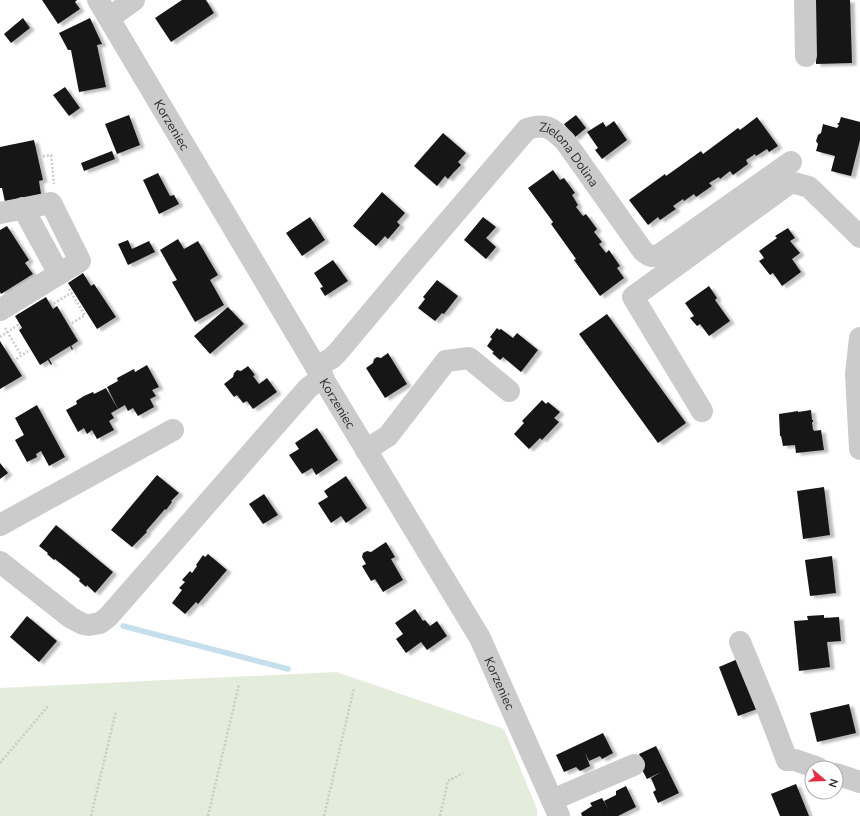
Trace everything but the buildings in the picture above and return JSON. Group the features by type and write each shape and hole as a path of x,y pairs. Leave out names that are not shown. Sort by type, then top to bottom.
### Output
{"street":[{"path":"104,9 134,0"},
{"path":"805,0 806,56"},
{"name":"Korzeniec","path":"104,9 366,450 480,638 556,808"},
{"name":"Zielona Dolina","path":"320,372 527,129 536,126 548,128 555,131 565,141 642,251 649,256 656,256 662,253 791,162"},
{"path":"702,411 633,297 791,182 809,187 860,237"},
{"path":"0,213 51,203 80,261 59,274 2,318"},
{"path":"23,208 59,274"},
{"path":"860,341 856,374 860,449"},
{"path":"366,450 388,436 446,362 469,358 509,391"},
{"path":"0,562 70,617 83,624 89,625 100,623 108,616 308,388 320,372"},
{"path":"0,525 173,430"},
{"path":"740,642 787,760 795,760 804,763"},
{"path":"556,808 634,765"},
{"path":"844,777 860,782"}],"path":[{"path":"39,157 51,155 56,195 51,203"},
{"path":"59,274 85,316 69,325"},
{"path":"54,307 53,304 71,292"},
{"path":"2,318 7,332 21,355"},
{"path":"0,336 18,325 20,328"},
{"path":"13,361 30,350"},
{"path":"208,816 238,684"},
{"path":"324,816 354,688"},
{"path":"0,763 49,705"},
{"path":"91,816 116,711"},
{"path":"440,816 448,781 463,773"}],"green space":[{"path":"336,672 504,729 537,809 537,816 0,816 0,688"}],"waterway":[{"path":"123,626 288,669"}]}
